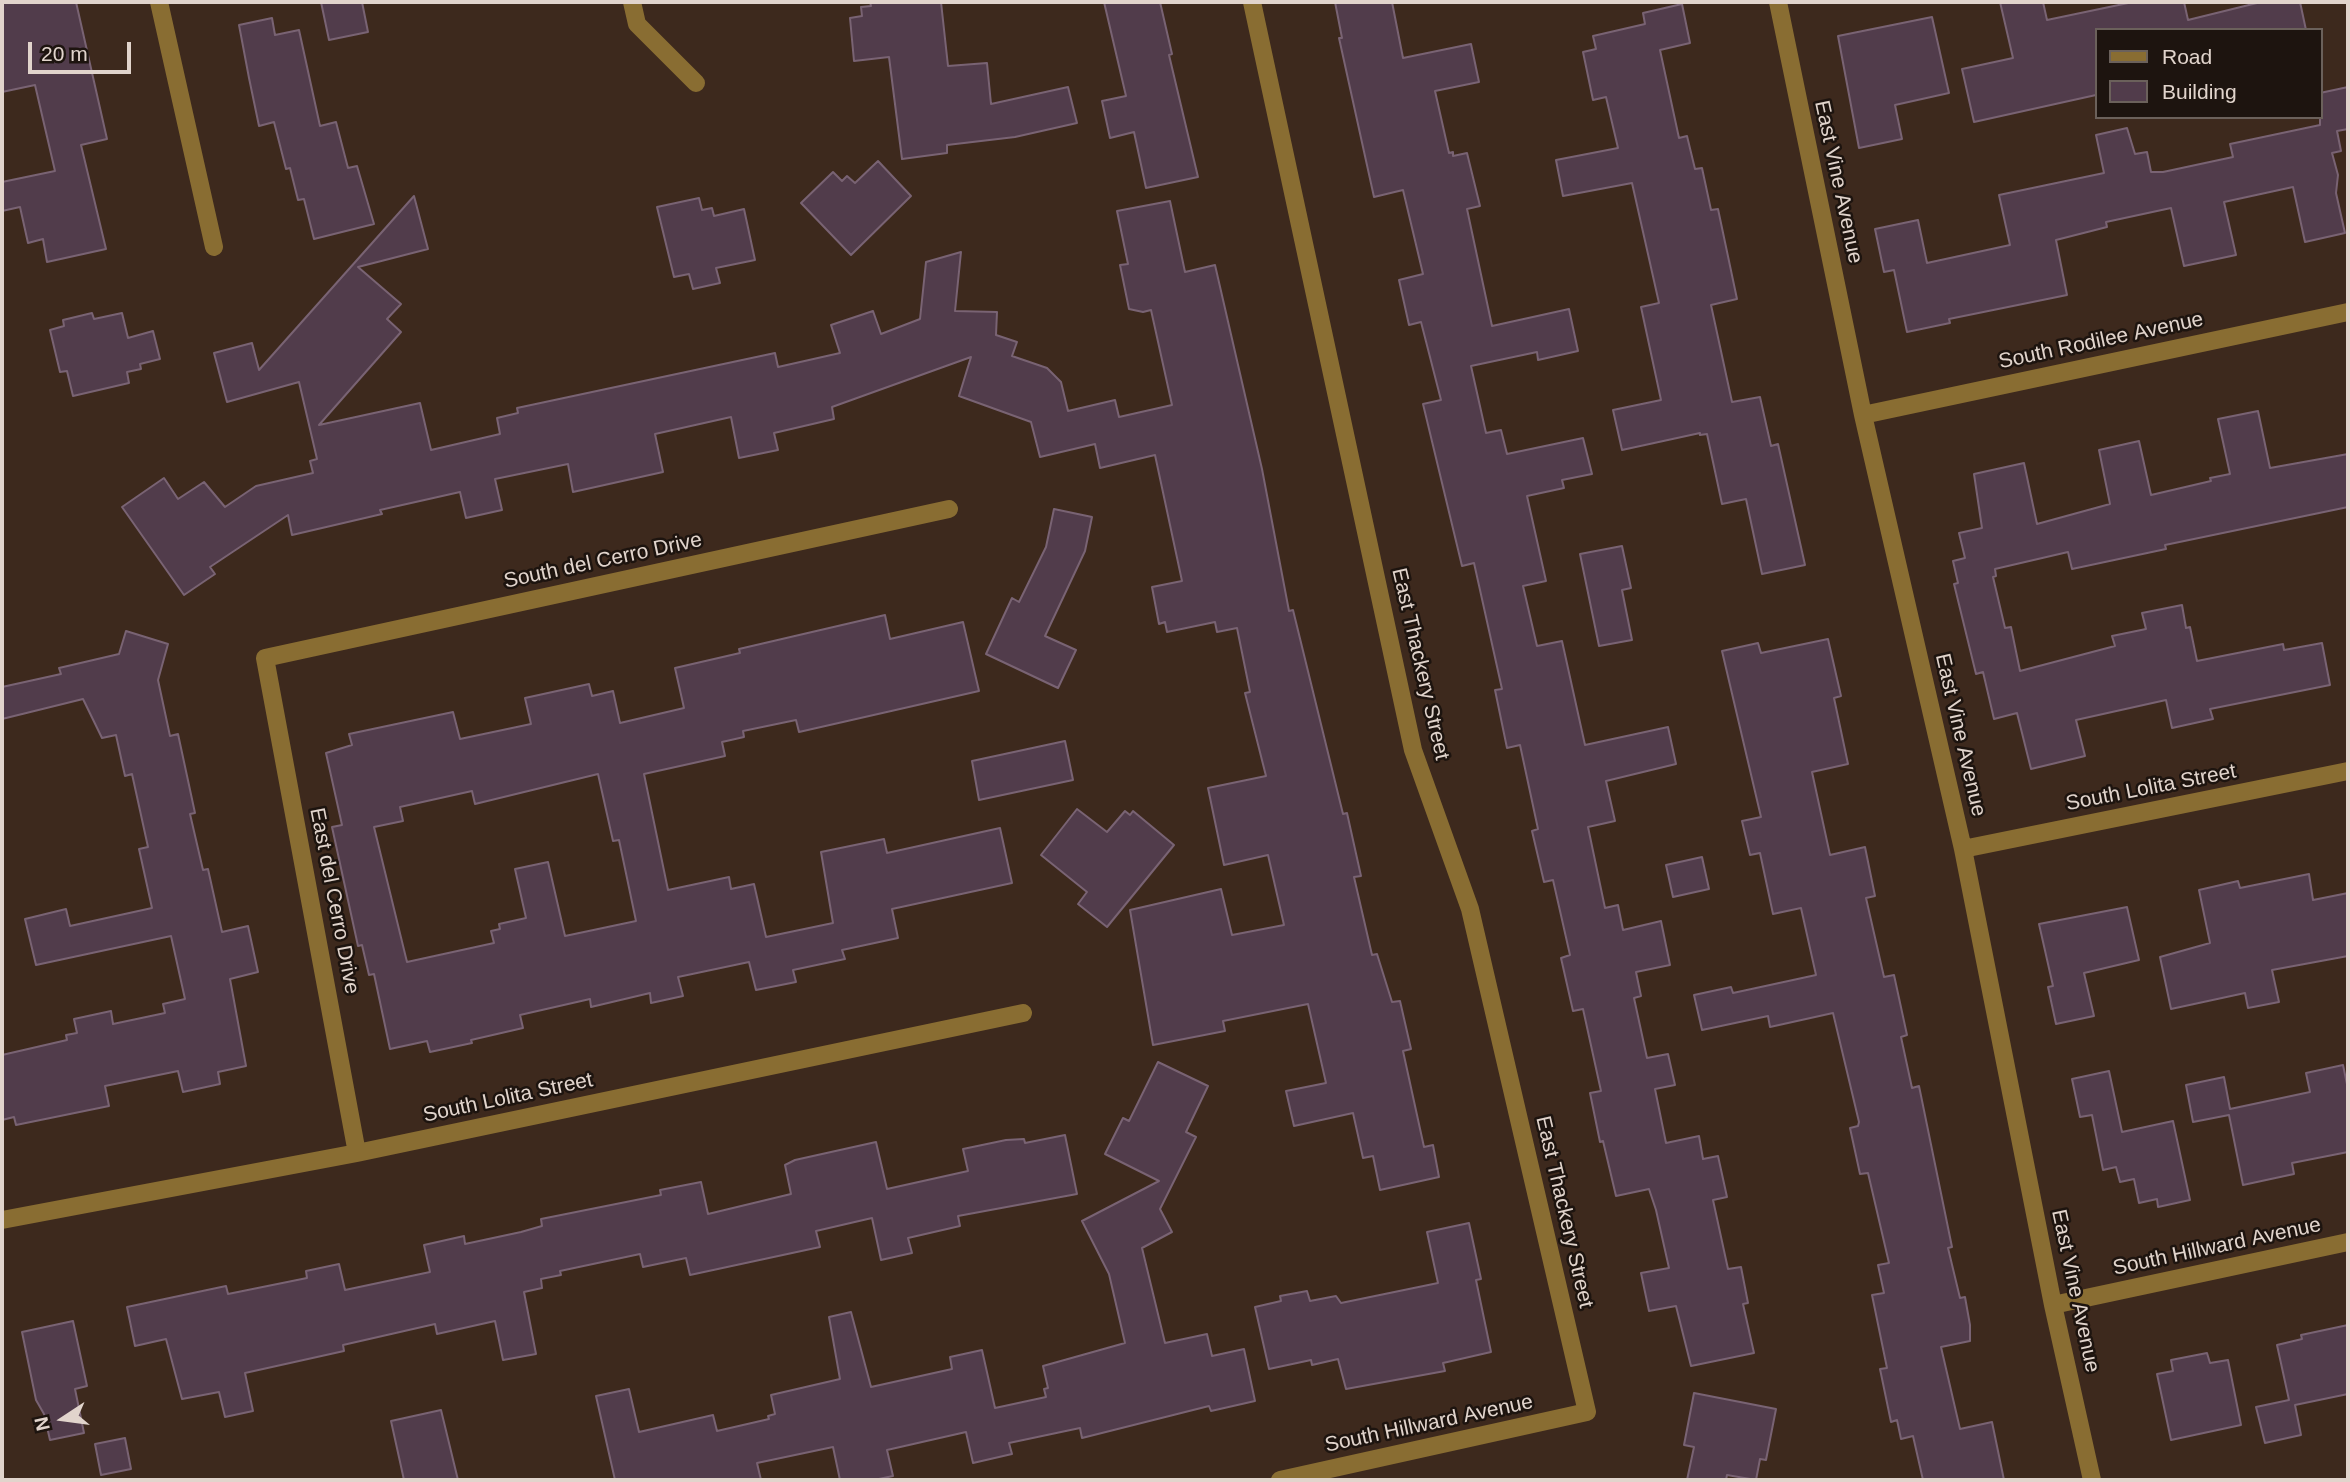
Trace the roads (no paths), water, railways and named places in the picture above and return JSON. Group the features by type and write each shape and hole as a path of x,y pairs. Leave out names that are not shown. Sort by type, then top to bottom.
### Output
{"street":[{"path":"159,2 214,247"},
{"path":"632,2 637,24 696,83"},
{"name":"East Thackery Street","path":"1252,2 1413,750 1470,909 1587,1412"},
{"name":"East Vine Avenue","path":"1777,2 1863,415 1963,849 2053,1305 2092,1480"},
{"name":"South Rodilee Avenue","path":"1863,415 2348,312"},
{"name":"South del Cerro Drive","path":"265,658 949,509"},
{"name":"East del Cerro Drive","path":"265,658 357,1153"},
{"name":"South Lolita Street","path":"1963,849 2348,771"},
{"name":"South Lolita Street","path":"2,1220 357,1153 1023,1013"},
{"name":"South Hillward Avenue","path":"2053,1305 2348,1242"},
{"name":"South Hillward Avenue","path":"1280,1480 1587,1412"}]}
